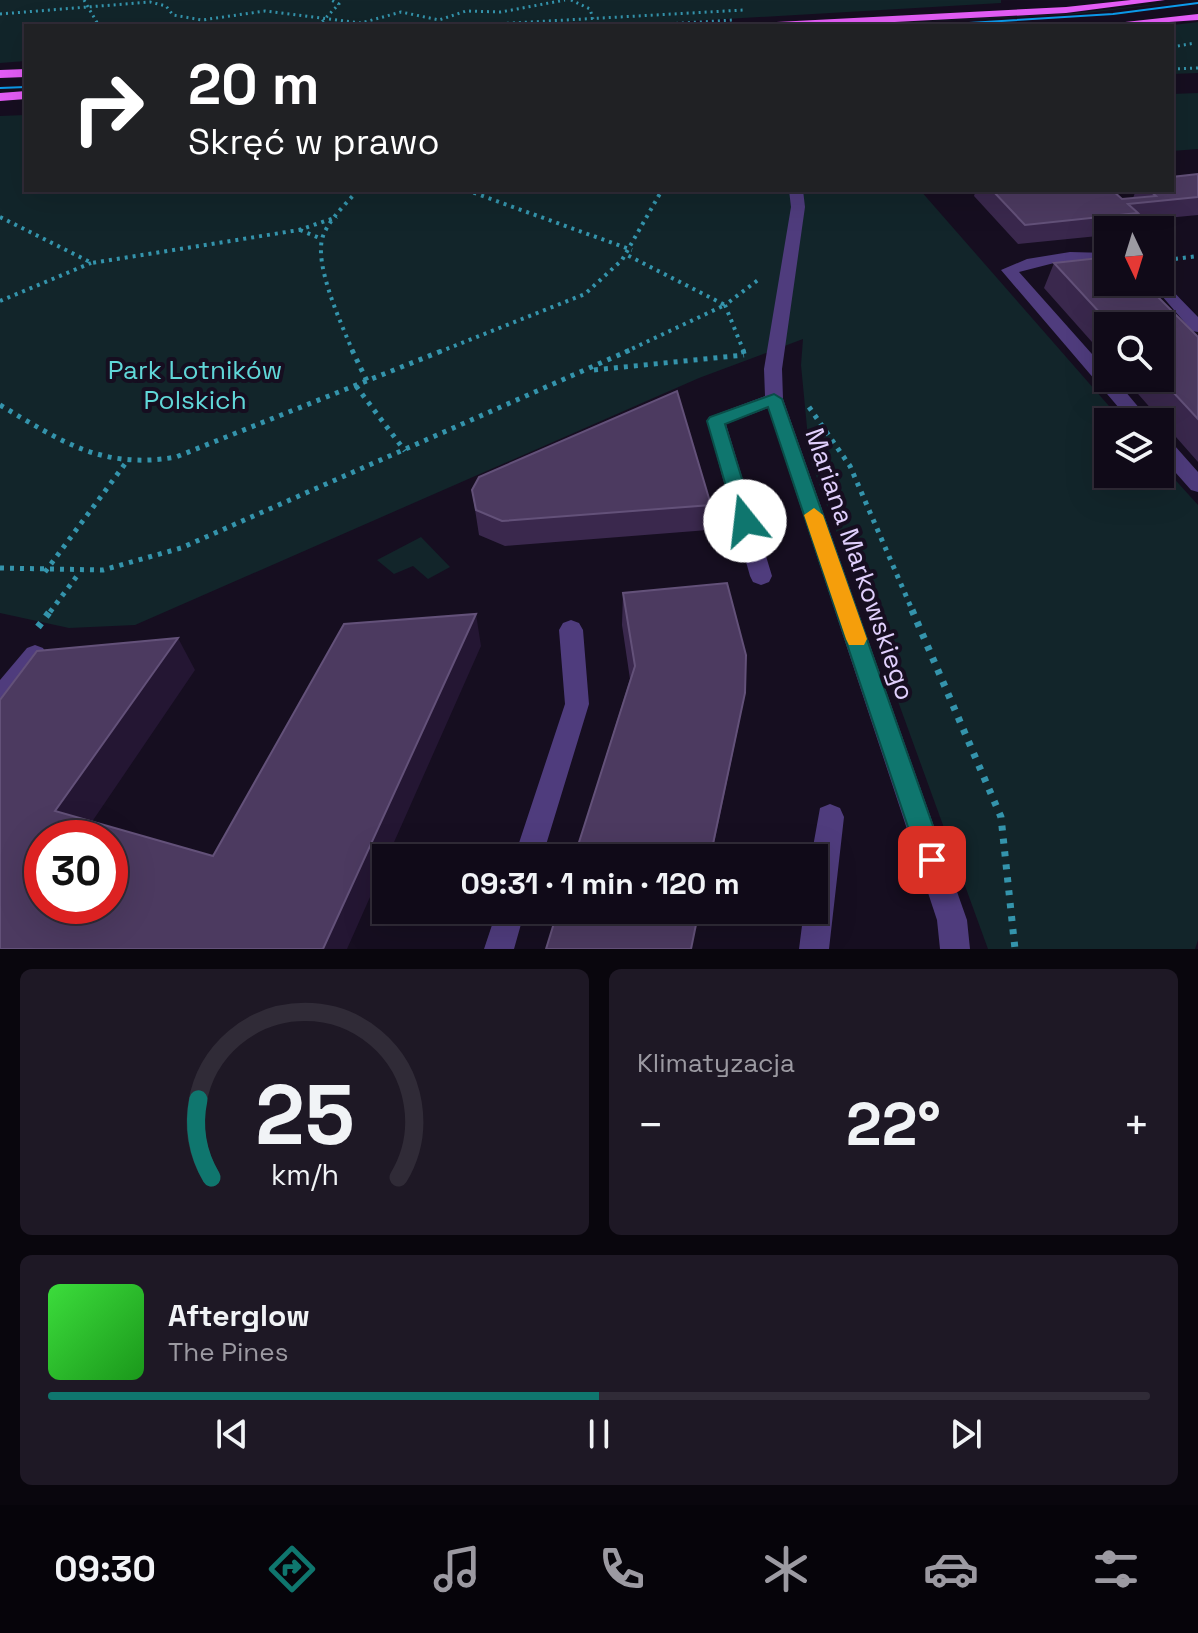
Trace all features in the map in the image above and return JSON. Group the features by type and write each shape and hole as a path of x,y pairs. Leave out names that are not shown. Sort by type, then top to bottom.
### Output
{"main road":[{"path":"796,24 1051,11 1160,0"},
{"path":"1134,24 1198,17"},
{"path":"0,74 24,73"},
{"path":"0,97 24,95"}],"street":[{"name":"Mariana Markowskiego","path":"796,192 798,207 773,369 774,399 952,920 955,949"},
{"path":"1094,256 1043,259 1009,270 1130,408"},
{"path":"1170,296 1198,327"},
{"path":"761,576 716,421 774,399"},
{"path":"1174,458 1198,485"},
{"path":"532,844 577,704 571,630"},
{"path":"0,698 35,655"},
{"path":"814,949 830,817"},
{"path":"499,949 507,924"}],"path":[{"path":"84,0 98,24"},
{"path":"331,0 339,4"},
{"path":"320,24 345,0"},
{"path":"0,14 150,2 166,6 173,15 191,19 265,11 361,23 401,12 439,20 466,11 501,12 565,0"},
{"path":"571,0 590,9 593,19"},
{"path":"497,24 747,9"},
{"path":"1174,47 1198,42"},
{"path":"1174,69 1198,68"},
{"path":"356,192 322,239 337,310 352,355 367,381"},
{"path":"471,192 630,252 725,305 733,318 748,367"},
{"path":"0,405 72,446 125,464 156,462 201,448 566,303 601,284 630,252 661,192"},
{"path":"0,217 92,263"},
{"path":"0,301 92,263 299,230 337,217"},
{"path":"299,230 322,239"},
{"path":"1174,259 1198,256"},
{"path":"0,568 80,571 123,566 181,548 588,370 725,305 753,285 764,270"},
{"path":"588,370 744,355"},
{"path":"356,386 405,451"},
{"path":"807,405 850,466 1001,817 1015,949"},
{"path":"45,572 125,464"},
{"path":"38,623 80,571"}],"green space":[{"path":"0,0 1001,0 1001,3 639,24 24,24 24,61 0,63"},
{"path":"1198,0 1078,14 872,24 1065,14"},
{"path":"1198,22 1198,73 1174,74 1174,25"},
{"path":"1198,93 1198,149 1174,151 1174,94"},
{"name":"Park Lotników Polskich","path":"24,115 24,192 922,192 1111,408 1094,408 1094,488 1174,488 1174,478 1198,505 1198,940 1195,949 988,949 810,459 801,365 803,339 699,378 135,625 69,628 0,613 0,116"},
{"path":"421,537 450,567 428,579 413,566 394,574 377,560"}],"building":[{"path":"1198,174 1198,197 1128,204 1138,213 1025,225 994,192 1114,192 1122,199 1156,196 1151,192 1174,192 1174,177"},
{"path":"1094,259 1094,296 1157,296 1173,312 1099,312 1054,263"},
{"path":"1174,313 1198,337 1198,419 1173,392"},
{"path":"677,391 711,505 502,521 476,510 472,490 479,477"},
{"path":"727,583 746,655 745,693 713,844 578,844 635,666 623,593"},
{"path":"476,614 323,949 0,949 0,700 37,651 178,638 55,811 87,820 24,820 24,924 128,924 128,832 213,856 344,624"},
{"path":"554,924 696,924 691,949 546,949"}],"tram line":[{"path":"952,24 1113,14 1198,3"},
{"path":"0,88 24,87"}],"slow traffic":[{"path":"814,515 857,639"}],"route":[{"path":"745,521 716,421 774,399 932,860"}]}
